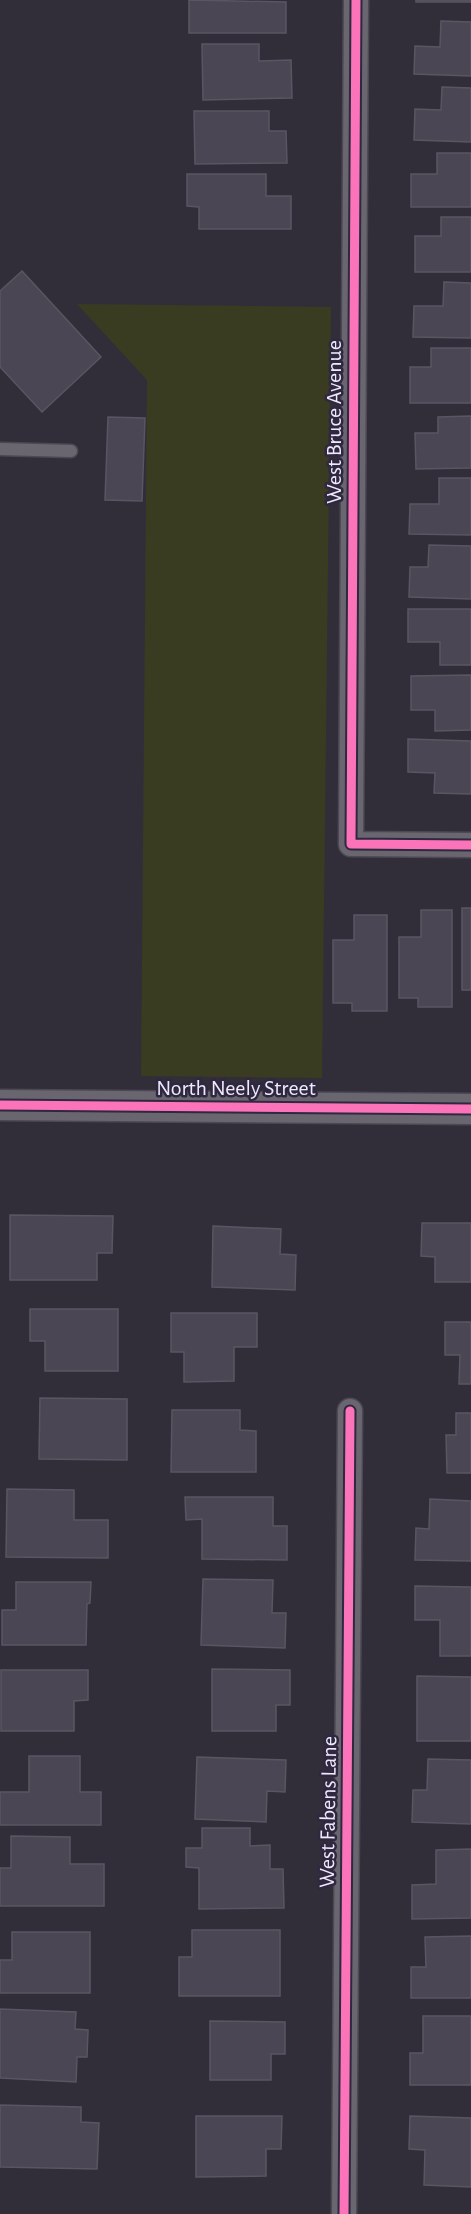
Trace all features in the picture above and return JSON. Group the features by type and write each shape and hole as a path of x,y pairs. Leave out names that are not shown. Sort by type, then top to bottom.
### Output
{"street":[{"name":"West Bruce Avenue","path":"356,0 351,844 471,845"},
{"name":"North Neely Street","path":"0,1105 471,1109"},
{"name":"West Fabens Lane","path":"344,2214 350,1411"}],"lane":[{"path":"0,449 71,451"}],"green space":[{"path":"77,304 331,307 322,1078 141,1076 147,380"}],"building":[{"path":"189,0 286,2 286,33 189,33"},
{"path":"416,0 471,0 471,2 416,2"},
{"path":"441,21 471,22 471,76 414,74 415,46 440,47"},
{"path":"202,44 259,44 259,61 291,60 292,98 203,100"},
{"path":"442,87 471,88 471,142 414,140 415,109 441,110"},
{"path":"194,111 269,111 269,131 286,131 287,163 195,164"},
{"path":"437,153 471,153 471,207 411,207 411,174 437,174"},
{"path":"187,174 266,174 266,196 291,196 291,229 199,229 199,207 187,206"},
{"path":"441,217 471,217 471,272 415,272 415,236 441,236"},
{"path":"22,271 101,357 42,412 0,367 0,291"},
{"path":"444,282 471,283 471,338 413,337 414,306 443,306"},
{"path":"431,348 471,348 471,403 410,403 410,367 431,367"},
{"path":"471,416 471,468 416,469 415,433 438,433 438,417"},
{"path":"108,417 145,418 142,501 105,500"},
{"path":"439,478 471,478 471,535 409,534 410,504 439,504"},
{"path":"429,545 471,546 471,599 409,597 410,567 428,567"},
{"path":"408,609 471,609 471,665 440,665 440,642 408,642"},
{"path":"471,675 471,730 435,731 435,710 411,710 411,676"},
{"path":"408,739 471,741 471,794 434,793 435,773 408,772"},
{"path":"462,908 471,908 471,990 462,990"},
{"path":"421,910 452,910 452,1007 418,1007 418,998 399,998 399,937 421,937"},
{"path":"354,915 387,915 387,1011 352,1011 352,1003 333,1003 333,940 354,940"},
{"path":"10,1215 113,1216 112,1253 97,1253 97,1280 10,1280"},
{"path":"422,1223 471,1223 471,1282 435,1282 435,1257 421,1256"},
{"path":"213,1226 281,1229 280,1254 296,1255 295,1290 212,1287"},
{"path":"30,1309 118,1309 118,1371 45,1371 45,1341 30,1341"},
{"path":"171,1313 257,1313 257,1347 234,1347 234,1381 184,1382 184,1352 171,1352"},
{"path":"445,1322 471,1322 471,1384 459,1384 460,1355 445,1355"},
{"path":"40,1398 127,1399 127,1460 39,1459"},
{"path":"172,1410 240,1410 240,1430 256,1431 256,1472 171,1472"},
{"path":"456,1413 471,1413 471,1473 447,1473 446,1435 456,1435"},
{"path":"7,1489 74,1490 74,1520 108,1520 108,1558 6,1557"},
{"path":"185,1497 273,1497 273,1526 287,1526 287,1560 202,1559 202,1519 186,1520"},
{"path":"430,1499 471,1501 471,1561 415,1560 416,1528 429,1529"},
{"path":"203,1579 273,1580 272,1613 286,1613 285,1648 201,1645"},
{"path":"16,1582 91,1582 90,1603 87,1604 86,1645 2,1645 2,1610 16,1610"},
{"path":"415,1586 471,1587 471,1656 440,1656 440,1620 415,1620"},
{"path":"212,1669 290,1670 290,1705 276,1705 276,1731 212,1731"},
{"path":"1,1670 88,1670 88,1700 74,1701 74,1731 1,1731"},
{"path":"417,1676 471,1677 471,1741 417,1741"},
{"path":"29,1756 80,1756 80,1792 101,1792 101,1825 0,1825 0,1792 29,1792"},
{"path":"197,1757 286,1760 285,1792 267,1791 266,1822 195,1819"},
{"path":"428,1759 471,1760 471,1824 412,1822 413,1790 427,1790"},
{"path":"202,1828 250,1828 250,1846 270,1845 270,1869 283,1869 284,1908 199,1909 199,1868 186,1867 186,1848 202,1848"},
{"path":"11,1836 70,1837 70,1864 104,1864 104,1906 0,1906 0,1868 11,1868"},
{"path":"471,1849 471,1918 412,1919 412,1885 436,1884 436,1850"},
{"path":"192,1930 280,1930 280,1996 179,1996 179,1957 192,1957"},
{"path":"12,1932 90,1932 90,1993 0,1993 0,1960 12,1960"},
{"path":"471,1936 471,1998 411,1998 411,1967 426,1967 425,1937"},
{"path":"0,2009 76,2012 75,2029 88,2030 87,2057 77,2057 76,2082 0,2078"},
{"path":"423,2016 471,2016 471,2085 410,2085 410,2053 423,2053"},
{"path":"210,2021 285,2022 285,2054 271,2054 271,2080 210,2080"},
{"path":"0,2105 81,2107 81,2122 99,2123 97,2169 0,2167"},
{"path":"196,2116 282,2116 281,2149 266,2149 266,2176 196,2177"},
{"path":"410,2116 471,2118 471,2187 424,2185 425,2150 409,2149"}],"cycle path":[{"path":"356,0 351,844 471,845"},
{"path":"0,1105 471,1109"},
{"path":"344,2214 350,1411"}]}
